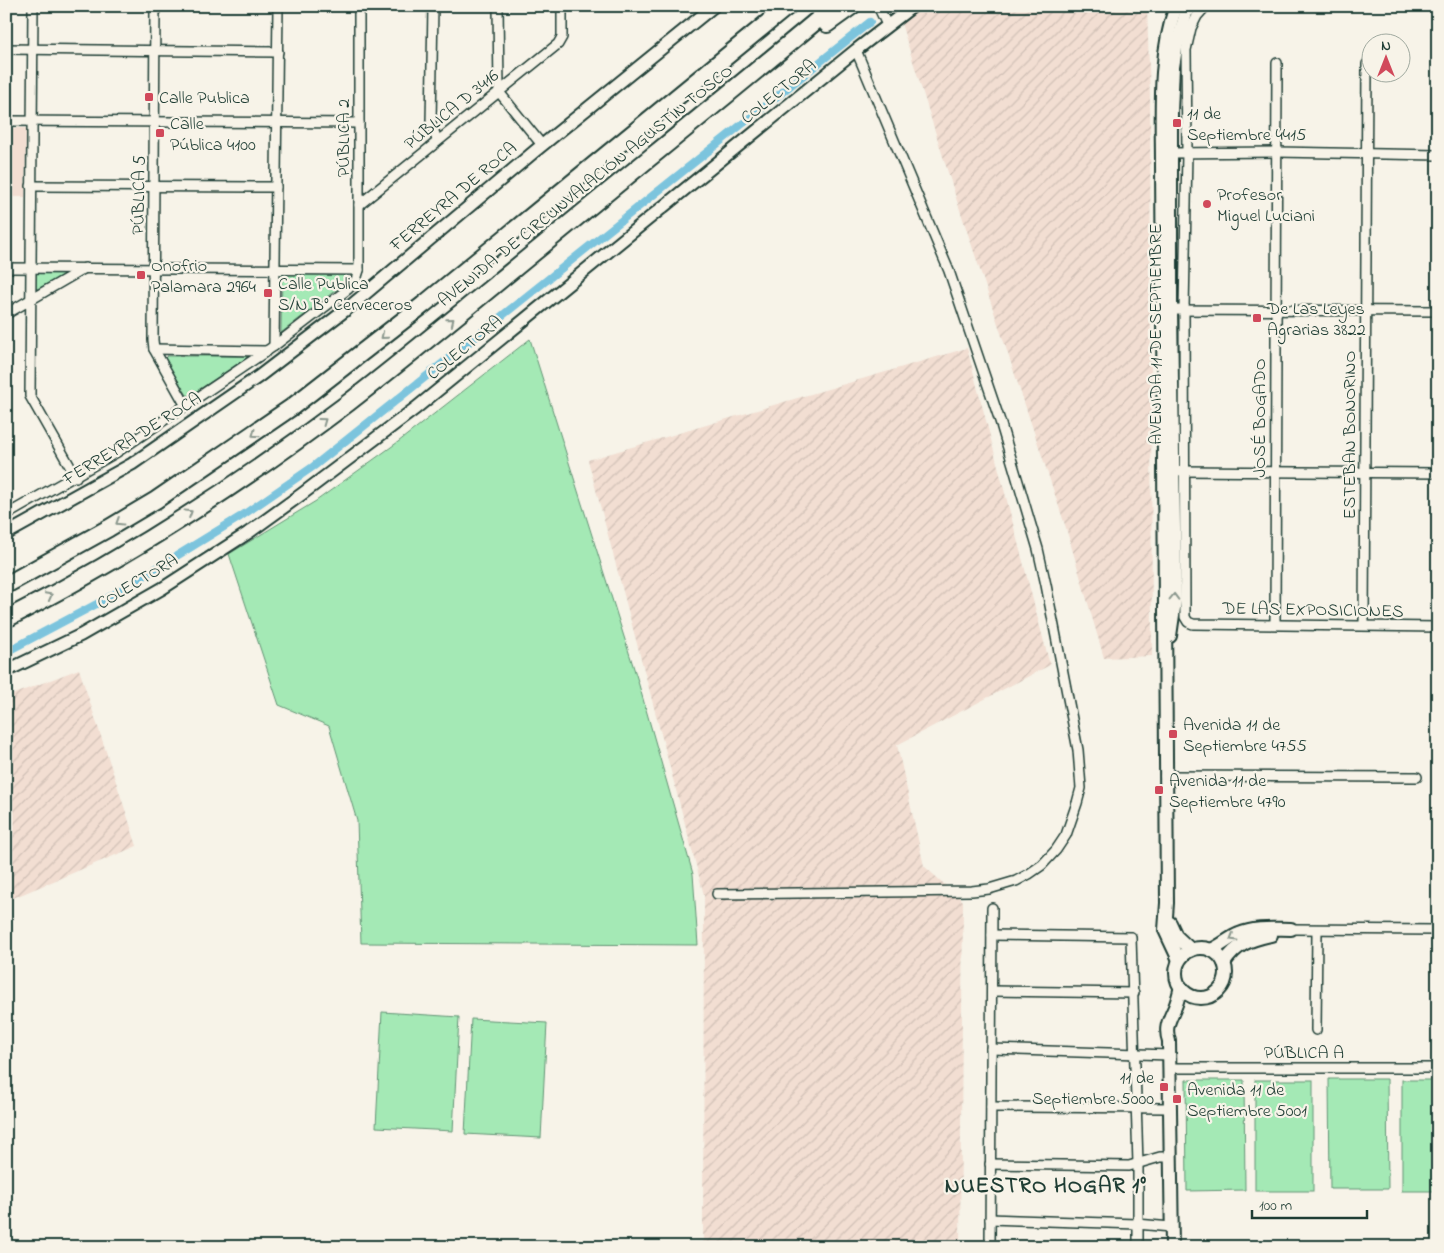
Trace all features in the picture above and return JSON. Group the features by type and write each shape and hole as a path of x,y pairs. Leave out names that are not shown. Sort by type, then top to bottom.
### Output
{"highway":[{"path":"669,103 726,47 775,6"},
{"name":"AVENIDA DE CIRCUNVALACIÓN AGUSTÍN TOSCO","path":"6,585 156,500 292,407 423,305 788,6"},
{"name":"AVENIDA DE CIRCUNVALACIÓN AGUSTÍN TOSCO","path":"6,619 84,577 168,527 252,472 318,425 414,350 834,6"},
{"path":"774,56 852,6"}],"main road":[{"name":"AVENIDA 11 DE SEPTIEMBRE","path":"1164,663 1175,601 1174,471 1167,310 1162,84 1169,32 1176,6"},
{"name":"AVENIDA 11 DE SEPTIEMBRE","path":"1167,310 1173,67 1176,48 1188,6"},
{"name":"AVENIDA 11 DE SEPTIEMBRE","path":"1167,903 1164,625 1174,471"},
{"path":"1167,903 1169,921 1176,936 1191,950"},
{"path":"1167,903 1166,930 1179,960"},
{"path":"1212,950 1239,934 1248,931 1262,929 1291,930"},
{"path":"1224,963 1236,948 1253,939 1291,930"},
{"path":"1201,948 1212,950 1224,963 1225,978 1219,990 1206,997 1191,995 1181,987 1176,976 1179,960 1191,950 1201,948"},
{"path":"1169,1041 1166,1033 1168,1021 1176,1006 1181,987"},
{"path":"1172,1247 1169,1041 1178,1016 1189,1002 1199,997"}],"street":[{"path":"6,268 30,268 85,268 154,268 275,268 359,270 356,280 348,289 271,348 117,452 76,477 30,396 30,268 33,6"},
{"name":"PÚBLICA 5","path":"155,6 153,340 154,349 186,406"},
{"path":"271,348 275,268 278,122 278,6"},
{"name":"PÚBLICA 2","path":"359,6 359,270"},
{"path":"433,6 431,123 437,140"},
{"path":"498,6 499,92 542,145"},
{"name":"PÚBLICA D 3416","path":"359,205 558,44 562,37 562,6"},
{"name":"FERREYRA DE ROCA","path":"6,534 132,464 258,377 347,309 542,145 714,6"},
{"path":"878,6 887,25"},
{"name":"COLECTORA","path":"6,670 80,635 163,588 248,533 302,494 416,408 856,50 913,6"},
{"path":"1206,6 1197,16 1191,28 1186,50 1187,152 1184,310 1174,471 1438,473"},
{"path":"6,49 278,52"},
{"path":"717,894 972,891 1003,886 1029,874 1042,865 1056,850 1066,835 1072,821 1081,788 1078,750 1046,585 1000,421 949,271 856,50"},
{"name":"JOSÉ BOGADO","path":"1275,624 1277,63"},
{"name":"ESTEBAN BONORINO","path":"1364,625 1367,82"},
{"path":"6,121 359,123"},
{"path":"1171,153 1438,154"},
{"path":"31,186 276,187"},
{"path":"6,314 85,268"},
{"path":"1167,310 1438,311"},
{"path":"154,349 271,348"},
{"name":"DE LAS EXPOSICIONES","path":"1174,471 1185,617 1188,622 1193,624 1438,627"},
{"name":"FERREYRA DE ROCA","path":"6,515 76,477"},
{"path":"1166,776 1417,777"},
{"path":"990,1247 992,908"},
{"path":"1291,930 1438,930"},
{"path":"1316,1030 1317,930"},
{"path":"992,936 1131,937 1136,1054 1138,1247"},
{"path":"992,991 1134,992"},
{"name":"PÚBLICA A","path":"991,1049 1136,1054 1169,1061 1438,1068"},
{"path":"991,1108 1170,1108"},
{"path":"990,1164 1129,1166 1160,1157 1170,1157"},
{"path":"990,1219 1138,1224 1172,1227"}],"shaded area":[{"path":"920,6 1147,6 1150,98 1152,656 1104,658 1066,528 957,201 900,20"},
{"path":"6,128 26,128 25,197 6,197"},
{"path":"967,348 1050,665 897,745 924,866 963,901 960,1247 703,1247 704,895 588,460"},
{"path":"79,669 137,846 6,901 6,697"}],"green space":[{"path":"65,272 64,276 37,289 34,288 35,273"},
{"path":"282,274 344,274 347,279 346,282 281,333"},
{"path":"530,339 637,678 693,874 698,945 361,943 357,821 329,726 279,705 229,554 316,501 398,442"},
{"path":"167,356 251,356 189,396 165,361"},
{"path":"382,1012 459,1017 453,1131 376,1127"},
{"path":"471,1019 547,1023 541,1138 465,1134"},
{"path":"1329,1079 1387,1079 1388,1189 1330,1189"},
{"path":"1186,1080 1244,1080 1245,1190 1187,1191"},
{"path":"1255,1080 1313,1080 1313,1191 1255,1191"},
{"path":"1402,1080 1438,1080 1438,1191 1402,1191"}],"waterway":[{"path":"6,652 108,598 240,517 314,466 870,22"}],"place":[{"name":"Calle Publica","path":"149,97"},
{"name":"11 de Septiembre 4415","path":"1177,123"},
{"name":"Calle Pública 4100","path":"160,133"},
{"name":"Profesor Miguel Luciani","path":"1207,204"},
{"name":"Onofrio Palamara 2964","path":"141,275"},
{"name":"Calle Publica S/N B° Cerveceros","path":"268,293"},
{"name":"De Las Leyes Agrarias 3822","path":"1257,318"},
{"name":"Avenida 11 de Septiembre 4755","path":"1173,734"},
{"name":"Avenida 11 de Septiembre 4790","path":"1159,790"},
{"name":"11 de Septiembre 5000","path":"1164,1087"},
{"name":"Avenida 11 de Septiembre 5001","path":"1177,1099"}],"district":[{"name":"NUESTRO HOGAR 1°","path":"1046,1184"}]}
